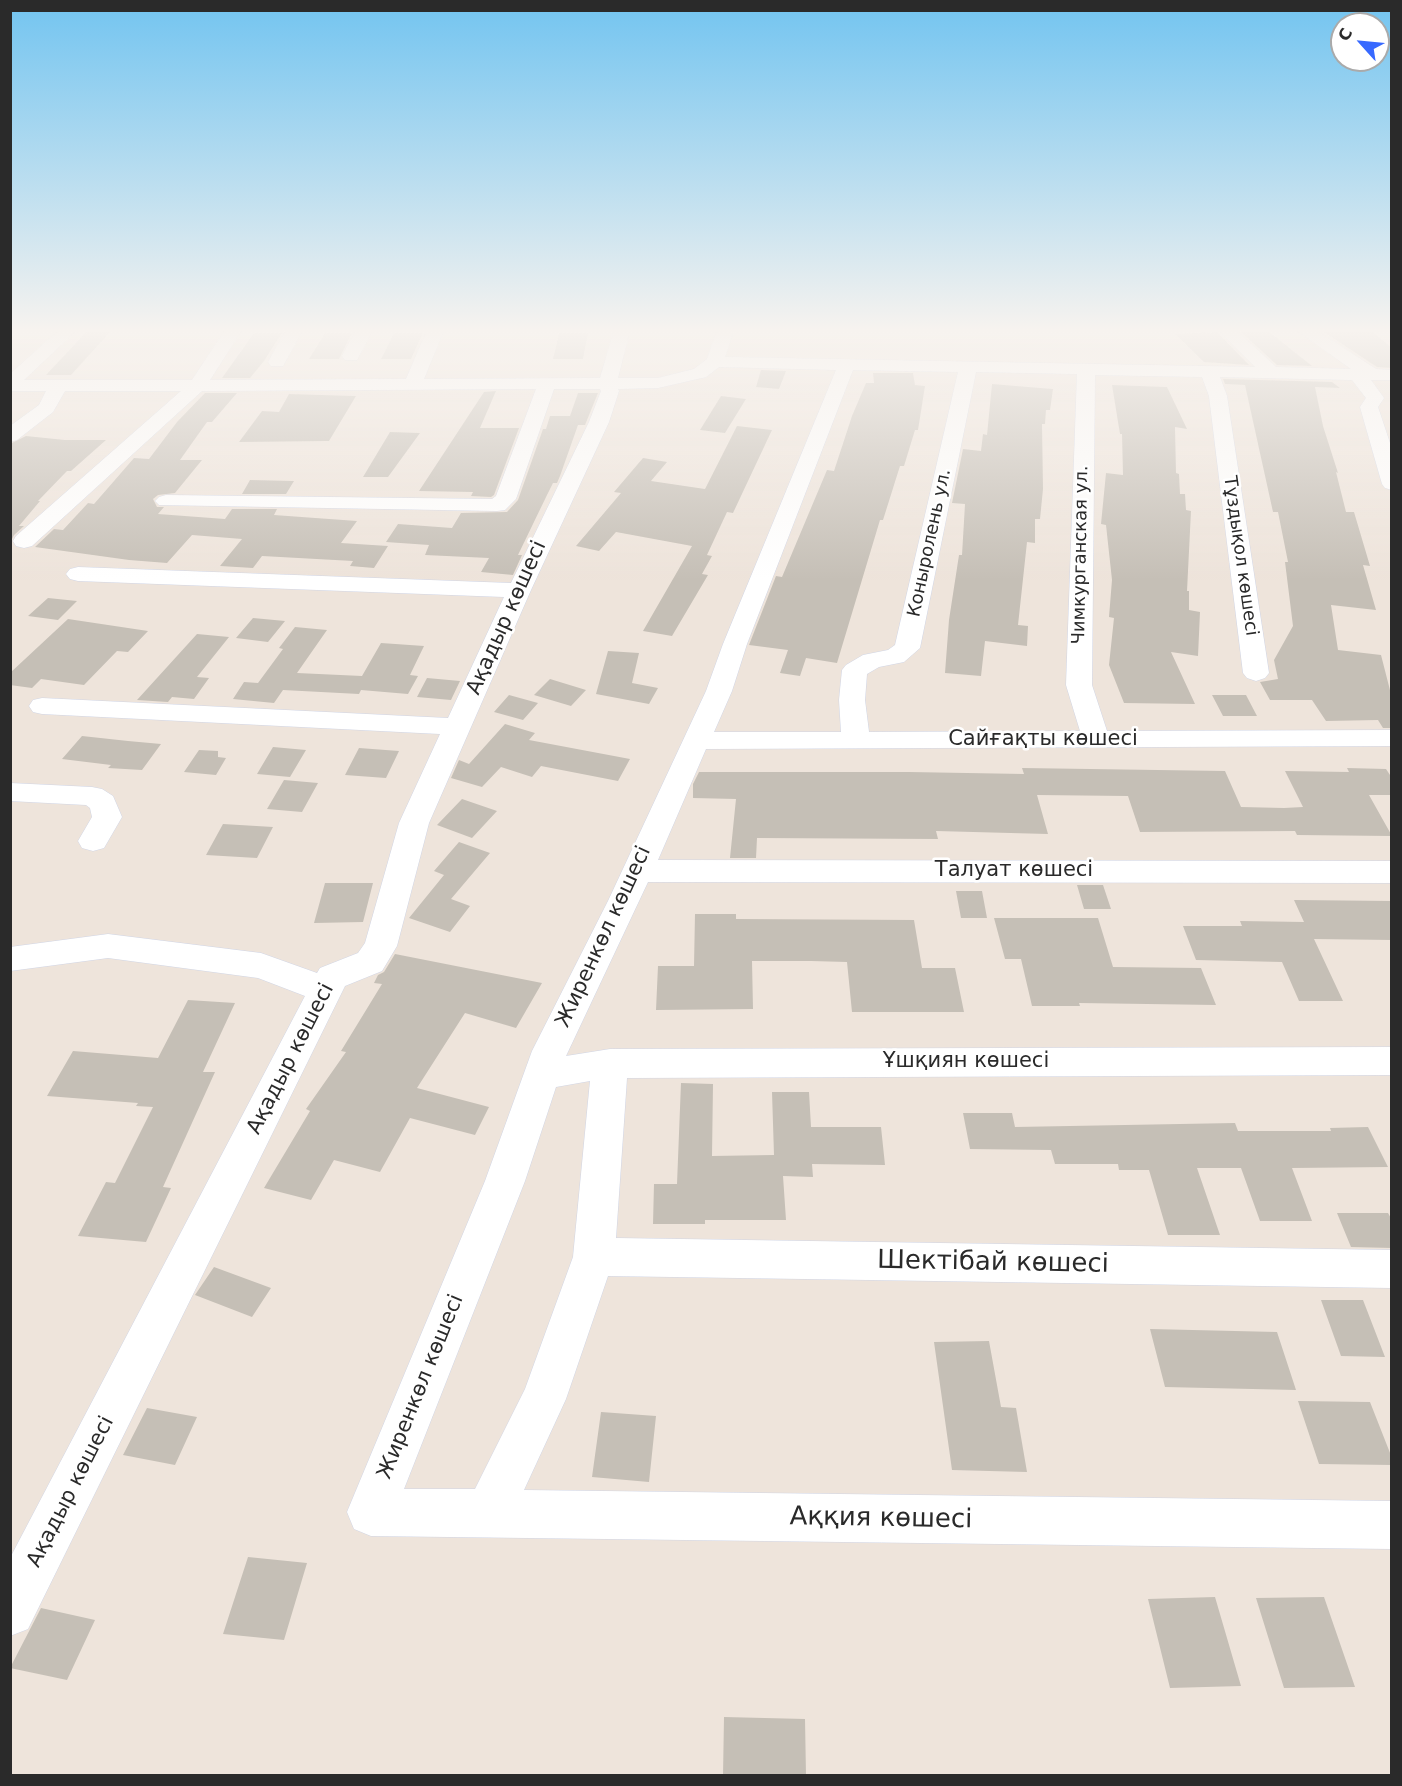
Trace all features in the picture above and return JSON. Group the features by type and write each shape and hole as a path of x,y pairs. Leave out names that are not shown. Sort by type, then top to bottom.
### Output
{"street":[{"path":"10,436 39,413"},
{"path":"24,541 168,413"},
{"path":"165,501 497,505 505,499 536,413"},
{"name":"Ақадыр көшесі","path":"10,1611 332,977 370,962 381,946 414,823 602,413"},
{"name":"Жиренкөл көшесі","path":"371,1512 505,1180 550,1051 637,871 719,692 739,633 827,413"},
{"name":"Коныролень ул.","path":"856,741 852,700 855,670 872,660 895,657 907,648 958,413"},
{"name":"Чимкурганская ул.","path":"1085,413 1079,685 1096,740"},
{"name":"Тұздықол көшесі","path":"1220,413 1256,673"},
{"path":"1371,413 1388,462 1392,484"},
{"path":"78,574 519,590"},
{"path":"42,706 458,727"},
{"name":"Сайғақты көшесі","path":"695,741 1392,738"},
{"path":"10,792 92,796 103,803 107,817 93,841"},
{"name":"Талуат көшесі","path":"637,871 1392,872"},
{"path":"10,959 108,946 261,966 326,990"},
{"name":"Ұшқиян көшесі","path":"542,1074 610,1064 1392,1060"},
{"path":"488,1514 544,1399 594,1257 610,1064"},
{"name":"Шектібай көшесі","path":"594,1257 1392,1269"},
{"name":"Аққия көшесі","path":"371,1512 1392,1525"}],"building":[{"path":"185,413 219,413 212,422 207,422 180,460 202,460 175,493 158,495 153,499 157,507 164,507 158,514 225,519 232,509 277,509 274,515 357,521 341,543 388,546 374,568 350,566 353,561 262,556 253,568 220,566 242,539 192,535 167,563 35,547 54,529 63,530 88,503 94,504 134,458 149,459"},
{"path":"260,413 346,413 329,441 239,442"},
{"path":"470,413 486,413 480,428 519,428 494,495 491,497 471,496 473,492 419,491"},
{"path":"571,413 590,413 585,425 578,425 557,483 553,483 518,555 522,555 513,575 481,572 489,558 425,555 429,545 386,542 398,524 452,528 461,513 507,512 518,500 543,429 546,429 550,416 570,416"},
{"path":"710,413 737,413 725,433 700,430"},
{"path":"853,413 921,413 918,430 915,430 904,466 900,466 883,520 880,520 837,663 806,658 800,676 780,673 788,650 749,645 776,576 782,577 827,470 834,471"},
{"path":"989,413 1046,413 1045,424 1042,424 1043,489 1040,519 1035,519 1035,543 1027,542 1018,625 1028,626 1027,646 985,641 981,676 945,673 949,620 959,555 962,555 965,504 952,503 963,449 981,451 983,434 987,435"},
{"path":"1117,413 1180,413 1187,429 1175,427 1176,473 1179,474 1180,494 1185,494 1186,510 1191,511 1187,591 1189,591 1189,610 1200,612 1198,656 1171,652 1195,704 1124,703 1109,665 1114,618 1109,617 1112,580 1106,525 1101,524 1106,473 1123,475 1122,434 1120,434"},
{"path":"1251,413 1320,413 1338,473 1336,472 1346,512 1354,512 1370,566 1363,565 1376,610 1331,605 1338,650 1381,655 1392,698 1392,728 1383,728 1378,720 1326,721 1312,700 1270,700 1260,682 1278,679 1274,660 1293,626 1285,562 1288,562 1278,512 1273,512"},
{"path":"737,426 772,430 733,513 727,512 707,555 712,556 702,574 708,575 672,636 643,631 692,546 616,532 599,551 576,546 621,493 614,492 643,458 667,462 651,481 705,489"},
{"path":"390,432 420,433 388,477 363,477"},
{"path":"26,436 65,440 106,440 71,471 67,471 38,501 40,501 19,526 24,526 14,535 10,543 10,444"},
{"path":"250,480 294,481 286,494 242,494"},
{"path":"48,598 77,601 58,620 28,616"},
{"path":"253,618 285,621 268,642 236,638"},
{"path":"68,619 148,631 128,652 117,651 84,685 41,679 32,688 10,685 10,673"},
{"path":"295,627 327,630 297,673 362,676 381,643 424,646 410,675 418,676 408,694 361,690 359,694 283,690 274,703 233,699 244,682 258,683 283,649 279,648"},
{"path":"197,634 229,637 197,677 209,678 194,699 172,697 168,702 137,700"},
{"path":"608,651 639,653 632,683 658,688 649,704 596,694"},
{"path":"427,678 460,681 451,700 417,697"},
{"path":"550,679 586,690 571,706 534,695"},
{"path":"509,695 538,703 523,720 494,712"},
{"path":"1212,695 1246,695 1257,716 1223,716"},
{"path":"505,724 535,733 529,740 630,759 618,781 541,766 532,777 501,767 482,787 451,778 459,760 469,764"},
{"path":"82,736 161,744 142,770 108,768 111,765 62,759"},
{"path":"273,747 306,750 290,777 257,774"},
{"path":"359,748 399,751 386,778 345,775"},
{"path":"199,750 218,751 218,757 226,758 216,775 184,772"},
{"path":"1022,768 1225,771 1241,807 1284,808 1303,807 1285,771 1349,772 1347,768 1386,769 1392,778 1392,795 1369,795 1392,836 1297,835 1295,831 1140,832 1128,796 1037,795 1048,834 936,831 938,839 757,838 756,858 730,858 736,799 693,798 693,784 699,772 1024,774"},
{"path":"284,780 318,783 302,812 267,809"},
{"path":"462,799 497,811 472,838 437,825"},
{"path":"223,824 273,827 257,858 206,855"},
{"path":"459,842 490,853 451,899 470,906 450,932 409,918 444,875 434,871"},
{"path":"325,883 373,883 363,922 314,923"},
{"path":"1077,885 1103,885 1111,909 1084,909"},
{"path":"956,891 982,891 987,918 961,918"},
{"path":"1294,900 1392,901 1392,940 1314,939 1343,1001 1299,1001 1282,962 1196,960 1183,926 1242,926 1240,921 1304,922"},
{"path":"695,914 736,914 736,919 914,920 922,968 955,968 964,1012 852,1012 847,962 811,961 752,961 753,1009 656,1010 658,966 694,966"},
{"path":"994,918 1098,918 1113,967 1201,968 1216,1005 1079,1003 1080,1006 1032,1006 1021,959 1005,959"},
{"path":"395,954 542,983 516,1028 465,1013 417,1088 489,1107 475,1135 410,1118 380,1172 334,1160 311,1200 264,1188 310,1111 306,1109 346,1052 341,1051 382,984 374,983 378,975 384,972"},
{"path":"188,1000 235,1003 203,1072 215,1072 163,1187 171,1188 146,1242 78,1236 106,1182 115,1183 153,1107 136,1106 138,1103 47,1096 73,1051 158,1058"},
{"path":"681,1083 713,1084 712,1156 774,1155 772,1092 809,1092 811,1127 881,1127 885,1165 812,1164 813,1177 783,1176 786,1220 705,1220 705,1224 653,1224 654,1184 677,1184"},
{"path":"963,1113 1012,1113 1015,1127 1235,1123 1238,1131 1331,1131 1330,1128 1368,1127 1388,1167 1292,1168 1312,1221 1260,1221 1241,1168 1197,1168 1220,1235 1168,1235 1149,1170 1119,1170 1118,1164 1055,1164 1051,1150 970,1149"},
{"path":"1337,1213 1388,1213 1392,1220 1392,1248 1351,1247"},
{"path":"214,1267 271,1288 252,1317 195,1295"},
{"path":"1321,1300 1363,1300 1385,1357 1341,1356"},
{"path":"1150,1329 1277,1332 1296,1390 1165,1387"},
{"path":"989,1341 1001,1407 1016,1408 1027,1472 952,1470 934,1342"},
{"path":"1298,1401 1370,1402 1392,1458 1392,1465 1319,1464"},
{"path":"147,1408 197,1417 175,1465 123,1455"},
{"path":"601,1412 656,1416 649,1482 592,1477"},
{"path":"248,1557 307,1563 284,1640 223,1634"},
{"path":"1215,1597 1241,1686 1170,1688 1148,1599"},
{"path":"1324,1597 1355,1687 1284,1688 1256,1598"},
{"path":"41,1608 95,1620 67,1680 10,1668"},
{"path":"724,1717 805,1719 806,1776 723,1776"}]}
